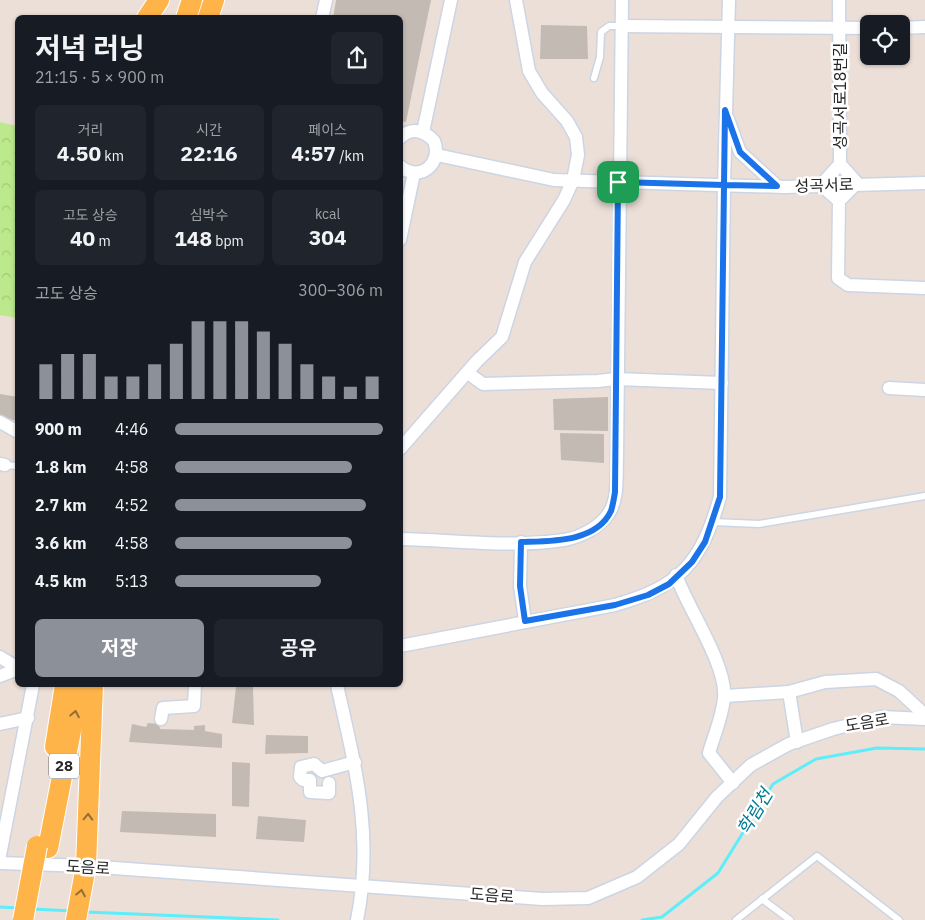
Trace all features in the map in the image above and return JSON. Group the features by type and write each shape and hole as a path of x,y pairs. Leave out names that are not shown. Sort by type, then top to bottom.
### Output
{"main road":[{"path":"150,15 159,0"},
{"path":"187,15 192,0"},
{"path":"209,15 214,0"},
{"path":"24,920 43,847 65,687"},
{"name":"28","path":"37,920 43,847 80,687"},
{"path":"76,920 86,866 93,687"}],"street":[{"path":"323,15 326,0"},
{"path":"423,132 451,0"},
{"path":"403,447 477,361 502,337 525,262 564,200 573,180 578,155 576,137 567,121 542,93 530,71 516,0"},
{"path":"403,539 521,542 566,540 601,523 610,511 615,492 617,456 618,182 622,0"},
{"path":"403,645 615,605 648,595 669,584 676,575 692,562 705,542 720,497 725,110 729,0"},
{"name":"성곡서로18번길","path":"839,0 840,164 857,183"},
{"path":"622,26 840,28"},
{"path":"910,28 925,27"},
{"name":"성곡서로18번길","path":"840,28 860,28"},
{"path":"725,110 740,152 777,186"},
{"path":"403,136 409,132 423,132 434,141 437,155 435,161 426,170 414,173 403,168"},
{"name":"성곡서로","path":"437,155 554,180 777,186 925,183"},
{"name":"성곡서로18번길","path":"820,185 840,164"},
{"path":"403,226 414,173"},
{"path":"857,183 839,201 838,278 848,285 925,288"},
{"path":"820,185 839,201"},
{"path":"468,373 483,384 598,381 616,378 722,382"},
{"path":"889,388 925,390"},
{"path":"0,422 15,430"},
{"path":"521,542 520,586 525,621"},
{"path":"676,575 682,594 700,625 719,669 725,696 709,753 733,782"},
{"path":"0,657 15,666"},
{"path":"0,676 15,669"},
{"path":"725,696 789,692 825,682 876,679 899,691 925,717"},
{"path":"0,855 33,687"},
{"path":"161,719 163,708 194,706 195,687"},
{"path":"337,687 355,762 362,808 364,887 357,920"},
{"path":"789,692 797,742"},
{"name":"도음로","path":"0,863 86,866 552,899 588,898 638,877 679,844 717,797 751,765 797,742 833,729 882,717 925,717"},
{"path":"0,724 28,718"},
{"path":"329,783 329,793 310,792 310,780 302,780 300,777 301,767 314,764 322,770 355,762"}],"lane":[{"path":"594,78 600,57 602,32 608,26 622,26"},
{"path":"713,522 759,524 925,496"},
{"path":"736,920 817,856 899,920"},
{"path":"762,899 790,920"}],"green space":[{"path":"0,122 15,126 15,318 0,315"}],"building":[{"path":"336,0 431,0 406,122 403,122 403,15 334,15"},
{"path":"541,25 587,26 588,59 540,59"},
{"path":"0,394 15,396 15,420 0,417"},
{"path":"608,397 608,431 554,430 553,399"},
{"path":"560,433 604,434 604,463 561,460"},
{"path":"236,687 253,687 254,725 232,723"},
{"path":"148,723 159,724 160,729 194,730 194,726 205,725 205,731 222,734 222,748 129,742 132,724 146,727"},
{"path":"266,735 308,736 308,753 265,754"},
{"path":"232,762 250,763 249,807 232,806"},
{"path":"122,811 216,814 216,837 120,832"},
{"path":"258,816 306,820 304,842 256,839"}],"waterway":[{"name":"학림천","path":"642,920 662,917 718,873 773,784 816,759 877,748 925,749"},
{"name":"학림천","path":"0,907 19,908"},
{"name":"학림천","path":"33,909 72,911"},
{"name":"학림천","path":"86,912 278,920"}],"route":[{"path":"618,182 617,456 615,492 610,511 601,523 586,533 566,540 521,542 520,586 525,621 615,605 648,595 669,584 676,575 692,562 705,542 720,497 724,339 724,185 777,186 740,152 725,110 724,185 618,182"}]}
